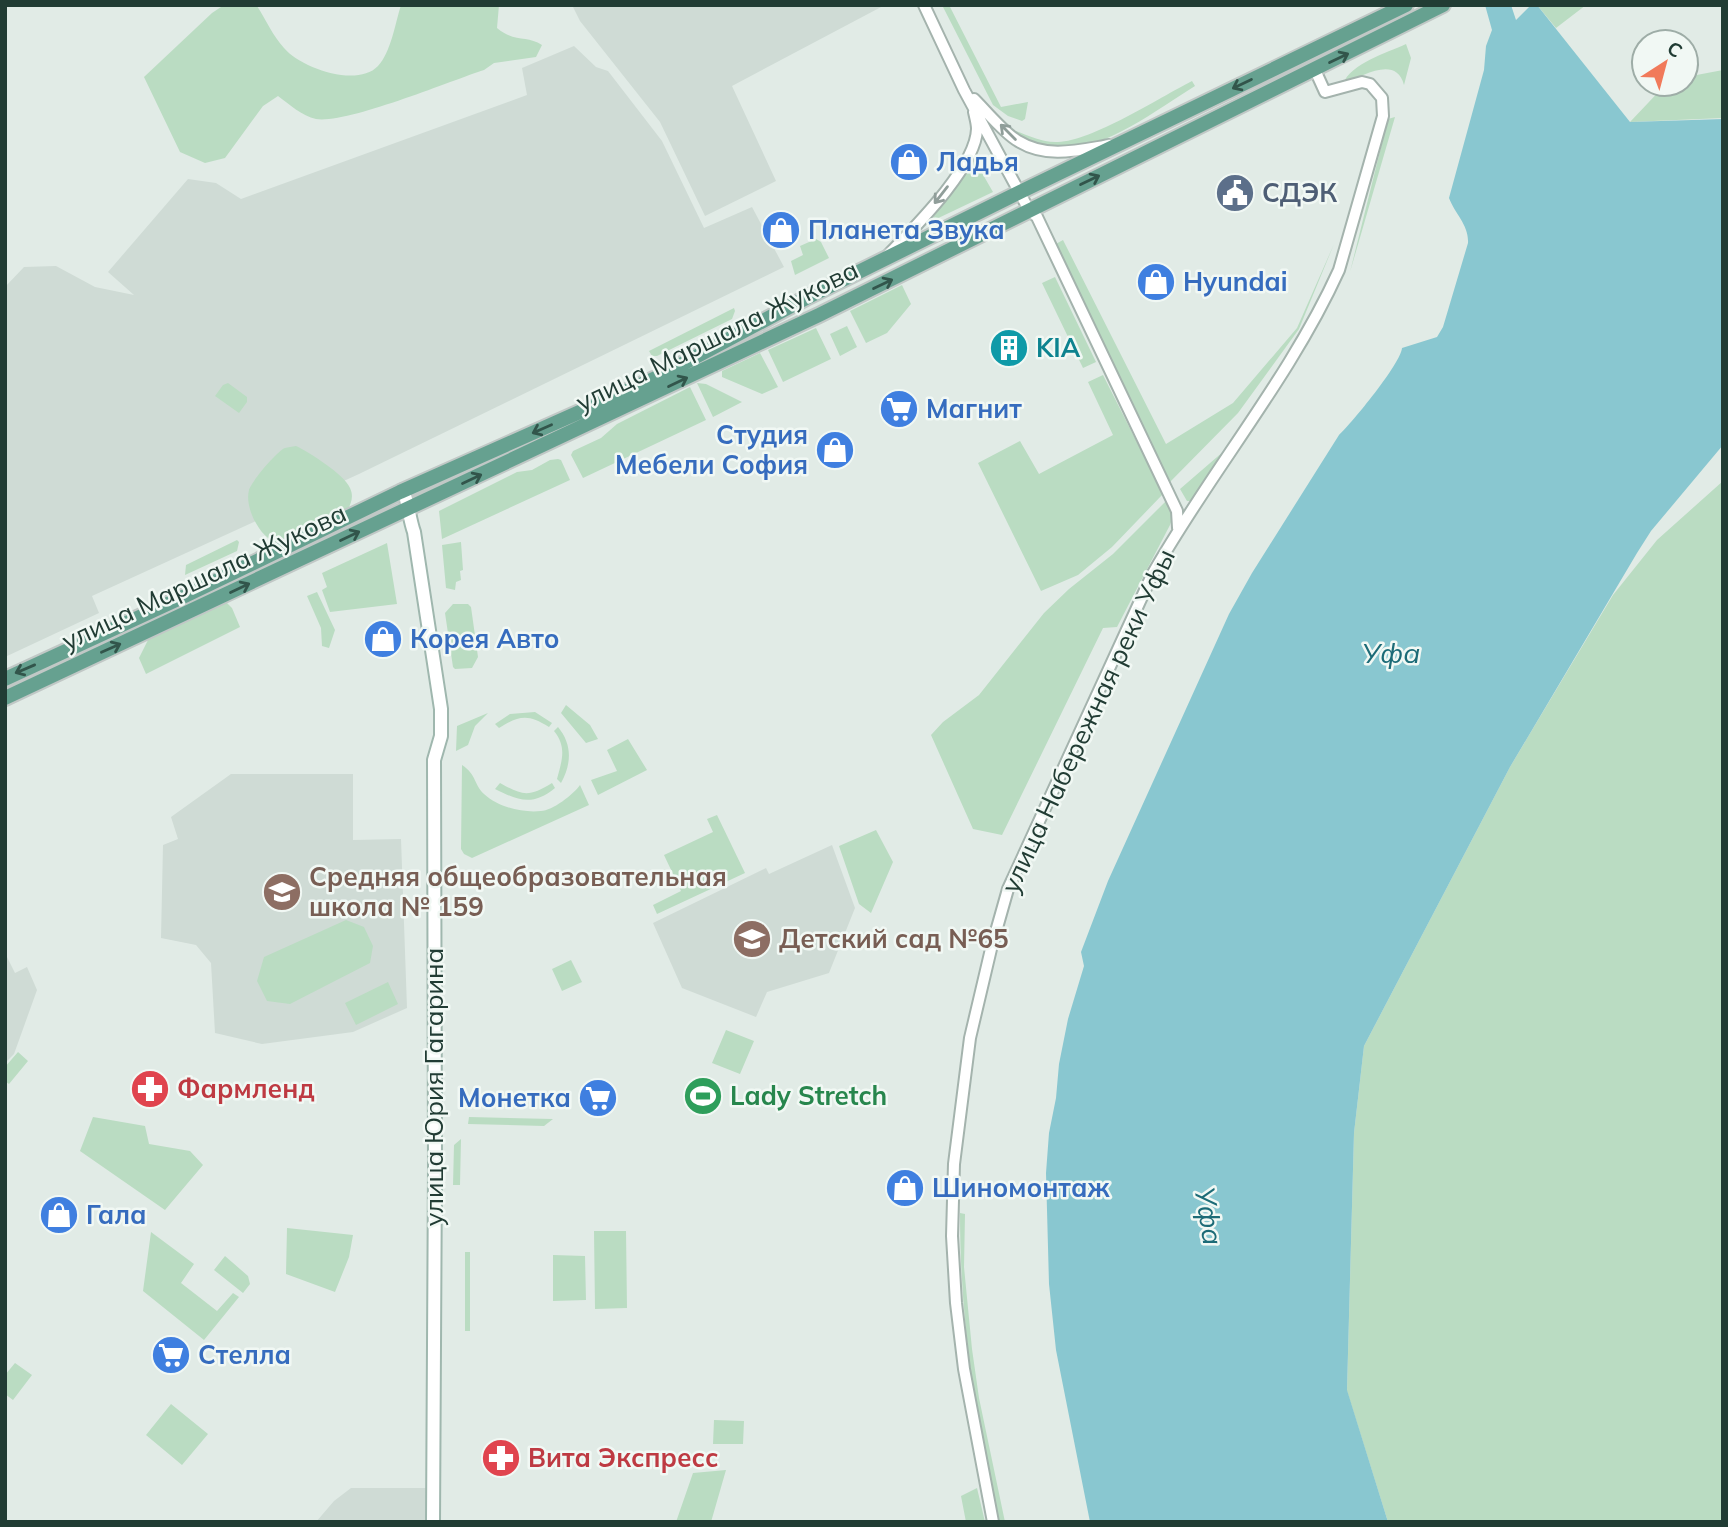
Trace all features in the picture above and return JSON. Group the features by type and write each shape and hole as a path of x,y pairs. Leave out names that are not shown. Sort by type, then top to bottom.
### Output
{"main road":[{"name":"улица Маршала Жукова","path":"5,678 221,579 404,490 656,378 883,260 1118,143 1406,5"},
{"name":"улица Маршала Жукова","path":"5,698 827,311 1443,5"},
{"name":"улица Юрия Гагарина","path":"404,490 410,508 442,709 441,736 434,760 433,1522"}],"street":[{"path":"883,260 942,196 972,147 977,129 974,113 924,5"},
{"name":"улица Набережная реки Уфы","path":"993,1522 964,1369 956,1304 952,1236 954,1164 970,1038 1008,889 1152,575 1178,528 1296,349 1339,270 1383,116 1382,98 1370,83 1362,82 1325,92 1315,70"},
{"path":"964,90 1017,141 1037,150 1063,153 1118,143"},
{"path":"964,90 1029,210 1037,217 1177,511 1178,528"}],"shaded area":[{"path":"572,5 883,6 732,86 776,181 705,216 660,122 580,21"},
{"path":"574,46 596,67 608,71 662,141 704,228 752,207 784,267 359,474 92,596 99,613 5,657 5,287 24,267 56,266 95,287 134,295 108,272 188,179 216,183 241,199 527,95 522,68"},
{"name":"Средняя общеобразовательная школа № 159","path":"231,774 353,774 353,840 401,839 407,1008 353,1032 262,1044 215,1033 211,963 196,945 161,938 163,845 178,839 171,817"},
{"name":"Детский сад №65","path":"832,845 855,908 829,973 767,992 756,1017 682,988 653,923 766,868 769,874"},
{"path":"5,953 15,973 27,967 37,990 14,1054 5,1063"},
{"path":"351,1488 427,1488 426,1522 316,1522 334,1501"}],"green space":[{"path":"224,5 257,6 276,38 292,55 316,68 344,75 369,72 378,66 389,46 401,5 499,5 497,28 510,36 542,45 536,57 494,63 484,70 374,109 331,119 316,119 301,113 278,96 263,106 225,158 205,163 180,152 144,77"},
{"path":"942,5 949,5 1001,107 1028,102 1025,119 1022,121 1008,116 993,105"},
{"path":"1537,5 1586,5 1556,28"},
{"path":"1406,44 1411,58 1404,85 1400,76 1386,69 1343,84 1361,64"},
{"path":"1723,70 1723,118 1630,122 1653,98 1700,98 1700,74"},
{"path":"1192,81 1195,86 1140,121 1099,142 1057,150 1037,147 1013,133 1016,131 1047,141 1072,140 1107,127"},
{"path":"1395,117 1350,272 1388,119"},
{"path":"971,154 993,192 930,222 960,178"},
{"path":"816,239 821,242 829,258 795,275 791,261 803,255 800,246"},
{"path":"1063,240 1166,444 1233,403 1297,328 1334,244 1299,329 1238,413 1169,483 1054,245"},
{"path":"1055,277 1096,362 1083,368 1042,283"},
{"path":"902,285 911,304 887,333 866,343 850,311"},
{"path":"734,308 732,319 657,356 652,356 649,351"},
{"path":"847,326 857,347 840,356 830,334"},
{"path":"816,328 831,359 783,382 768,350"},
{"path":"760,353 778,387 762,394 722,377 722,371"},
{"path":"1103,375 1163,494 1112,547 1078,575 1041,591 978,463 1020,441 1039,474 1113,435 1088,382"},
{"path":"228,383 247,397 247,402 239,413 215,396 223,385"},
{"path":"697,383 706,384 742,402 713,417"},
{"path":"690,387 706,420 583,478 571,455 573,451 601,438 617,424"},
{"path":"296,446 341,477 350,488 352,499 348,510 279,544 266,536 255,522 249,505 249,490 276,455 285,448"},
{"path":"1224,451 1191,501 1187,501 1180,489"},
{"path":"550,460 561,460 570,480 442,539 439,511 517,472 532,470"},
{"path":"1723,481 1723,1522 1388,1522 1347,1391 1354,1133 1364,1046 1510,767 1613,595 1657,540"},
{"path":"1166,501 1173,516 1170,525 1117,627 1103,628 1002,835 973,829 931,735 943,722 979,695 1044,613 1113,554"},
{"path":"237,540 237,551 185,575 186,565"},
{"path":"461,542 461,580 456,582 455,590 446,588 442,545"},
{"path":"387,543 397,604 330,612 322,590 327,587 322,573"},
{"path":"317,592 335,630 329,648 322,646 321,628 307,596"},
{"path":"226,602 232,608 240,627 146,674 139,658 148,640"},
{"path":"453,604 468,604 471,607 478,657 472,668 453,667 445,613"},
{"path":"566,705 590,725 598,739 586,743 561,713"},
{"path":"535,712 552,723 549,727 529,718 513,721 499,728 495,724 510,714"},
{"path":"488,713 475,726 468,745 456,751 457,726"},
{"path":"558,727 566,740 569,754 561,783 557,779 562,748 554,731"},
{"path":"628,739 647,770 598,795 591,780 617,771 607,750"},
{"path":"462,765 470,772 484,794 511,808 526,811 546,810 573,793 580,785 589,805 472,858 461,849"},
{"path":"500,783 526,793 532,793 552,783 555,788 540,797 526,800 495,789"},
{"path":"717,815 745,873 657,914 653,905 681,891 664,855 713,832 707,819"},
{"path":"876,830 893,862 871,913 859,904 839,846"},
{"path":"346,920 364,927 373,946 370,963 290,1004 267,1001 257,981 264,957"},
{"path":"571,960 582,982 562,991 552,969"},
{"path":"388,982 398,1004 356,1025 345,1003"},
{"path":"726,1030 754,1041 740,1074 712,1063"},
{"path":"18,1052 28,1061 9,1084 5,1081 5,1067"},
{"path":"93,1117 145,1126 149,1144 190,1151 203,1165 165,1210 80,1151"},
{"path":"469,1117 553,1119 544,1126 468,1124"},
{"path":"461,1139 460,1185 453,1185 454,1145"},
{"path":"960,1213 965,1214 964,1267 979,1398 1005,1522 998,1522 970,1369"},
{"path":"287,1228 353,1235 349,1257 335,1292 286,1274"},
{"path":"594,1231 626,1231 627,1308 595,1309"},
{"path":"151,1232 194,1264 181,1283 217,1311 233,1293 239,1297 204,1340 143,1291"},
{"path":"465,1252 470,1252 470,1331 465,1331"},
{"path":"553,1255 585,1256 586,1300 553,1301"},
{"path":"225,1256 248,1276 250,1284 243,1293 214,1270"},
{"path":"15,1363 32,1375 13,1400 5,1394 5,1375"},
{"path":"171,1404 208,1434 182,1465 146,1435"},
{"path":"714,1420 744,1421 743,1444 713,1444"},
{"path":"726,1470 711,1522 676,1522 693,1473"},
{"path":"977,1488 985,1522 966,1522 961,1496"}],"water":[{"name":"Уфа","path":"1485,5 1511,5 1516,20 1531,5 1537,5 1630,122 1723,119 1723,445 1651,531 1637,553 1510,767 1364,1046 1354,1133 1347,1390 1388,1522 1090,1522 1056,1350 1049,1284 1046,1173 1059,1064 1068,1019 1084,966 1081,952 1108,881 1229,614 1252,573 1339,435 1385,379 1402,348 1437,337 1443,327 1468,243 1464,225 1449,198 1484,70 1486,46 1492,30"}],"place":[{"name":"Ладья","path":"909,162"},
{"name":"СДЭК","path":"1235,193"},
{"name":"Планета Звука","path":"781,230"},
{"name":"Hyundai","path":"1156,282"},
{"name":"KIA","path":"1009,348"},
{"name":"Магнит","path":"899,409"},
{"name":"Студия Мебели София","path":"835,450"},
{"name":"Корея Авто","path":"383,639"},
{"name":"Средняя общеобразовательная школа № 159","path":"282,892"},
{"name":"Детский сад №65","path":"752,939"},
{"name":"Фармленд","path":"150,1089"},
{"name":"Lady Stretch","path":"703,1096"},
{"name":"Монетка","path":"598,1098"},
{"name":"Шиномонтаж","path":"905,1188"},
{"name":"Гала","path":"59,1215"},
{"name":"Стелла","path":"171,1355"},
{"name":"Вита Экспресс","path":"501,1458"}]}
